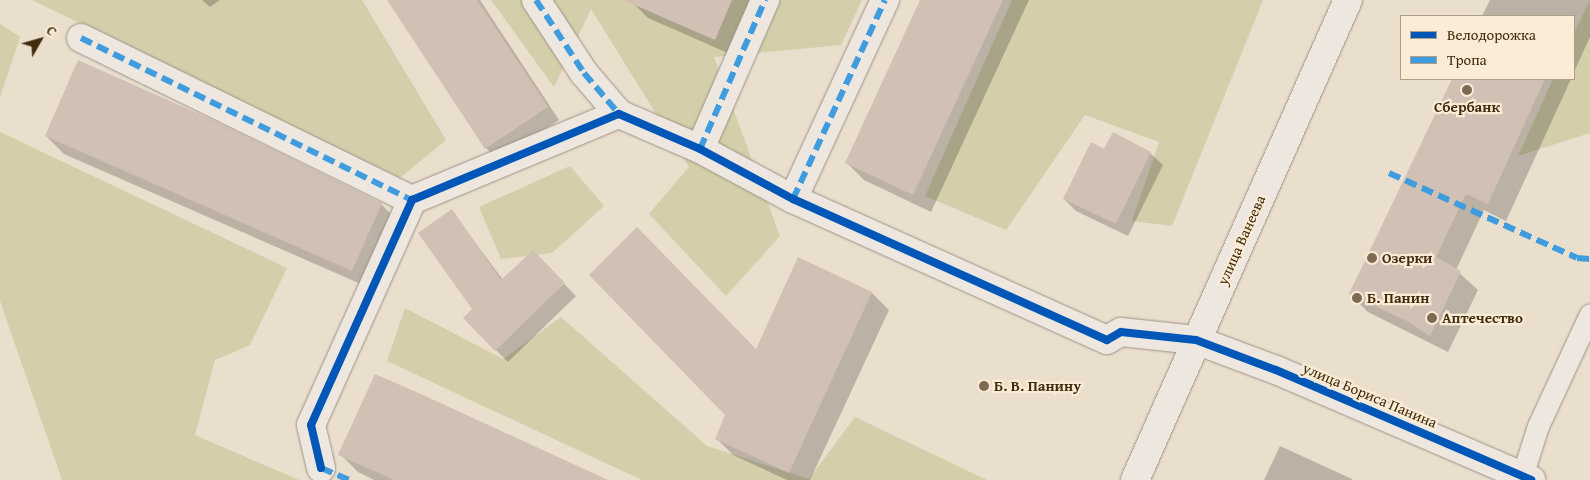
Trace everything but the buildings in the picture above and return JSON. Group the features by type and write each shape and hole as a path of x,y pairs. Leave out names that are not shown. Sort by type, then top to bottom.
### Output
{"street":[{"path":"536,0 584,73 619,114 700,149 793,199 885,0"},
{"path":"700,149 764,0"},
{"name":"улица Ванеева","path":"1135,480 1348,0"},
{"path":"81,38 412,200"},
{"path":"321,468 311,425 412,200 619,114"},
{"name":"улица Бориса Панина","path":"793,199 1107,340 1122,332 1196,340 1276,370 1526,478"}],"lane":[{"path":"1526,478 1538,426 1590,314"}],"shaded area":[{"path":"32,0 362,0 446,140 400,178"},
{"path":"491,0 862,0 841,45 714,57 780,236 726,296 649,214 689,167 591,9 554,87"},
{"path":"1012,0 1263,0 1172,226 1132,221 1159,142 1085,115 1006,230 925,196"},
{"path":"1590,0 1590,133 1518,156 1553,80 1575,80 1575,31"},
{"path":"0,24 20,37 0,97"},
{"path":"0,132 287,268 250,345 215,360 195,435 299,480 62,480 0,301"},
{"path":"570,166 604,206 552,253 501,259 479,207"},
{"path":"405,308 503,359 561,317 707,446 809,479 855,417 987,480 642,480 387,361"}],"marked path":[{"path":"536,0 584,73 619,114"},
{"path":"700,149 765,0"},
{"path":"793,199 885,0"},
{"path":"81,38 412,200"},
{"path":"1389,173 1577,258 1590,259"},
{"path":"320,464 321,468 349,480"}],"cycle path":[{"path":"321,468 311,425 412,200 619,114 700,149 793,199 1107,340 1121,332 1196,340 1276,370 1531,480"}],"place":[{"name":"Сбербанк","path":"1467,90"},
{"name":"Озерки","path":"1372,258"},
{"name":"Б. Панин","path":"1357,298"},
{"name":"Аптечество","path":"1432,318"},
{"name":"Б. В. Панину","path":"984,386"}]}
